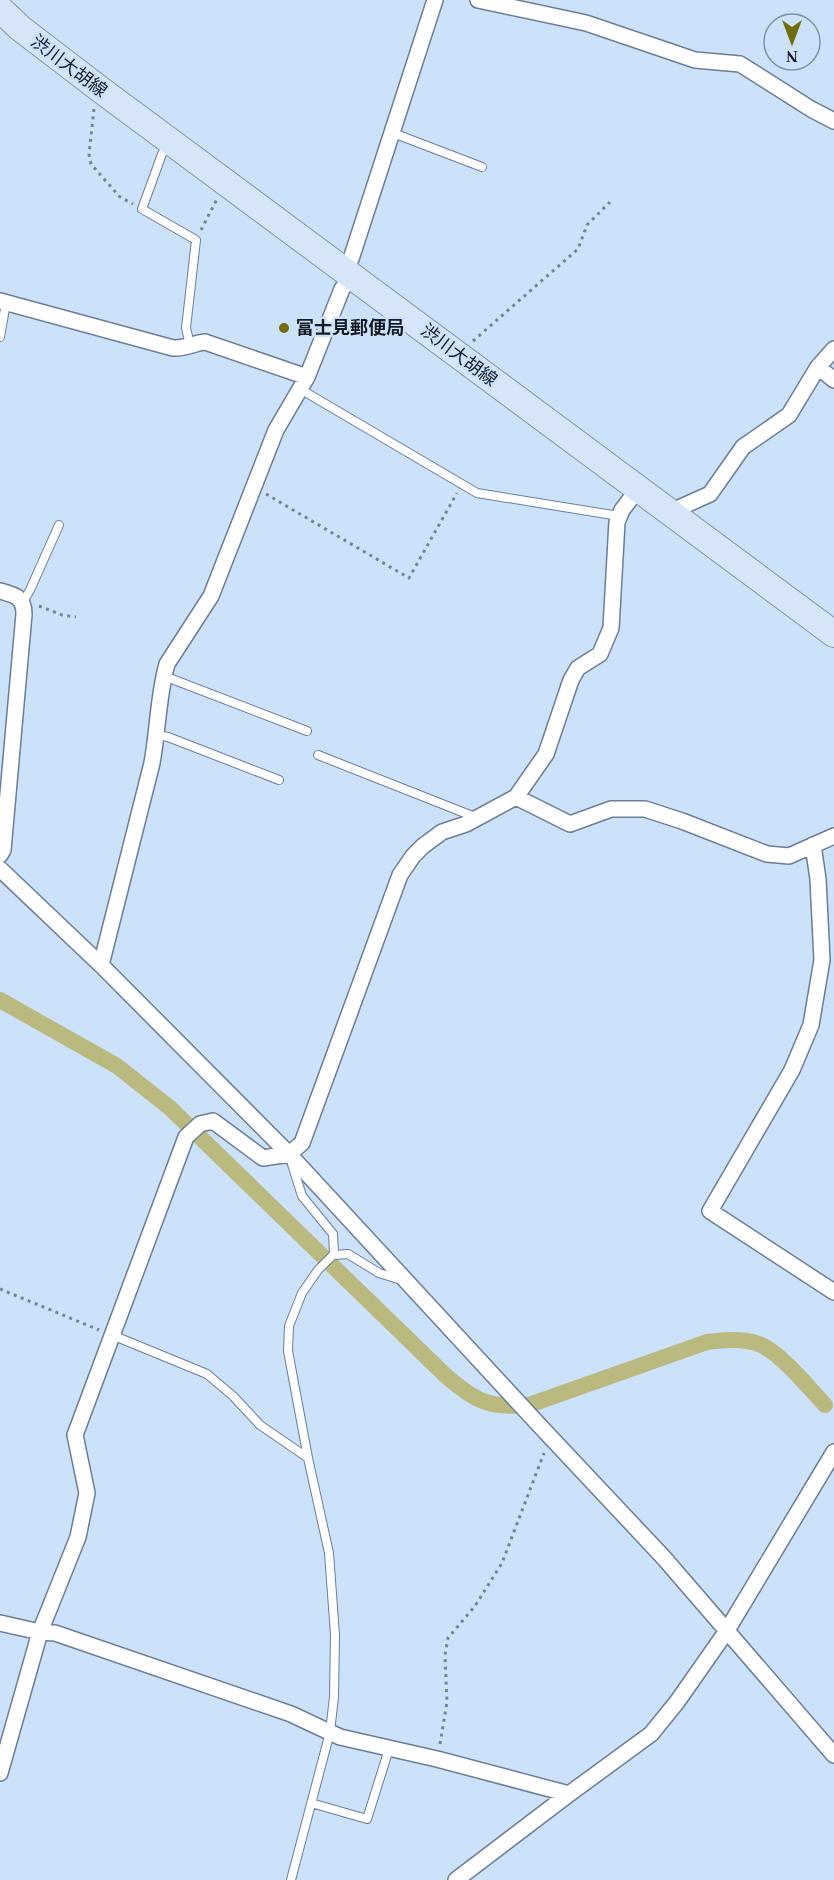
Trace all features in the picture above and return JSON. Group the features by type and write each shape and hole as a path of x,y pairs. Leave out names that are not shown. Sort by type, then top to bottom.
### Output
{"main road":[{"name":"渋川大胡線","path":"2,10 20,28 170,141 834,634"}],"street":[{"path":"101,966 157,735 167,664 211,596 276,429 304,383 342,289 435,0"},
{"path":"478,0 586,23 695,60 740,64 811,109 834,120"},
{"path":"3,302 173,348 205,342 304,383"},
{"path":"670,512 710,494 743,447 789,415 819,367 834,349"},
{"path":"819,367 834,380"},
{"path":"0,1773 40,1632 78,1537 87,1493 75,1435 186,1137 200,1124 213,1121 263,1158 289,1154 302,1143 400,875 413,856 442,832 477,818 516,797 546,754 571,680 578,668 600,654 611,628 616,522 638,489"},
{"path":"0,591 11,594 23,602 24,614 3,850 0,855"},
{"path":"516,797 570,824 611,809 645,809 766,854 789,856 834,836"},
{"path":"813,845 818,879 822,960 811,1025 792,1070 710,1211 834,1292"},
{"path":"0,869 101,966 289,1154 664,1558 834,1755"},
{"path":"456,1880 651,1734 677,1702 726,1632 834,1452"},
{"path":"0,1623 55,1633 291,1714 340,1737 437,1759 568,1794"}],"lane":[{"path":"393,133 482,167"},
{"path":"170,141 162,154 142,209 196,240 186,328 190,345"},
{"path":"0,337 3,302"},
{"path":"304,383 477,493 619,516"},
{"path":"23,602 58,525"},
{"path":"164,676 307,731"},
{"path":"157,735 168,737 279,780"},
{"path":"318,754 477,818"},
{"path":"289,1154 302,1196 333,1234 334,1255"},
{"path":"291,1880 330,1732 334,1696 335,1635 329,1553 288,1352 289,1326 302,1293 318,1270 334,1255 348,1254 379,1273 406,1281"},
{"path":"112,1335 207,1374 233,1396 260,1425 308,1458"},
{"path":"311,1803 367,1819 390,1749"}],"path":[{"path":"91,123 89,154 91,164 120,197 142,209"},
{"path":"196,240 226,182"},
{"path":"458,354 578,249 587,225 610,202"},
{"path":"254,487 410,578 462,484"},
{"path":"23,602 62,615 76,616"},
{"path":"0,1289 112,1335"},
{"path":"437,1759 447,1702 445,1655 448,1638 475,1606 502,1563 545,1432"}],"waterway":[{"path":"0,1000 117,1066 170,1108 444,1374 482,1401 503,1406 529,1405 707,1342 733,1340 753,1342 767,1348 794,1371 825,1405"}],"place":[{"name":"富士見郵便局","path":"284,328"}]}
